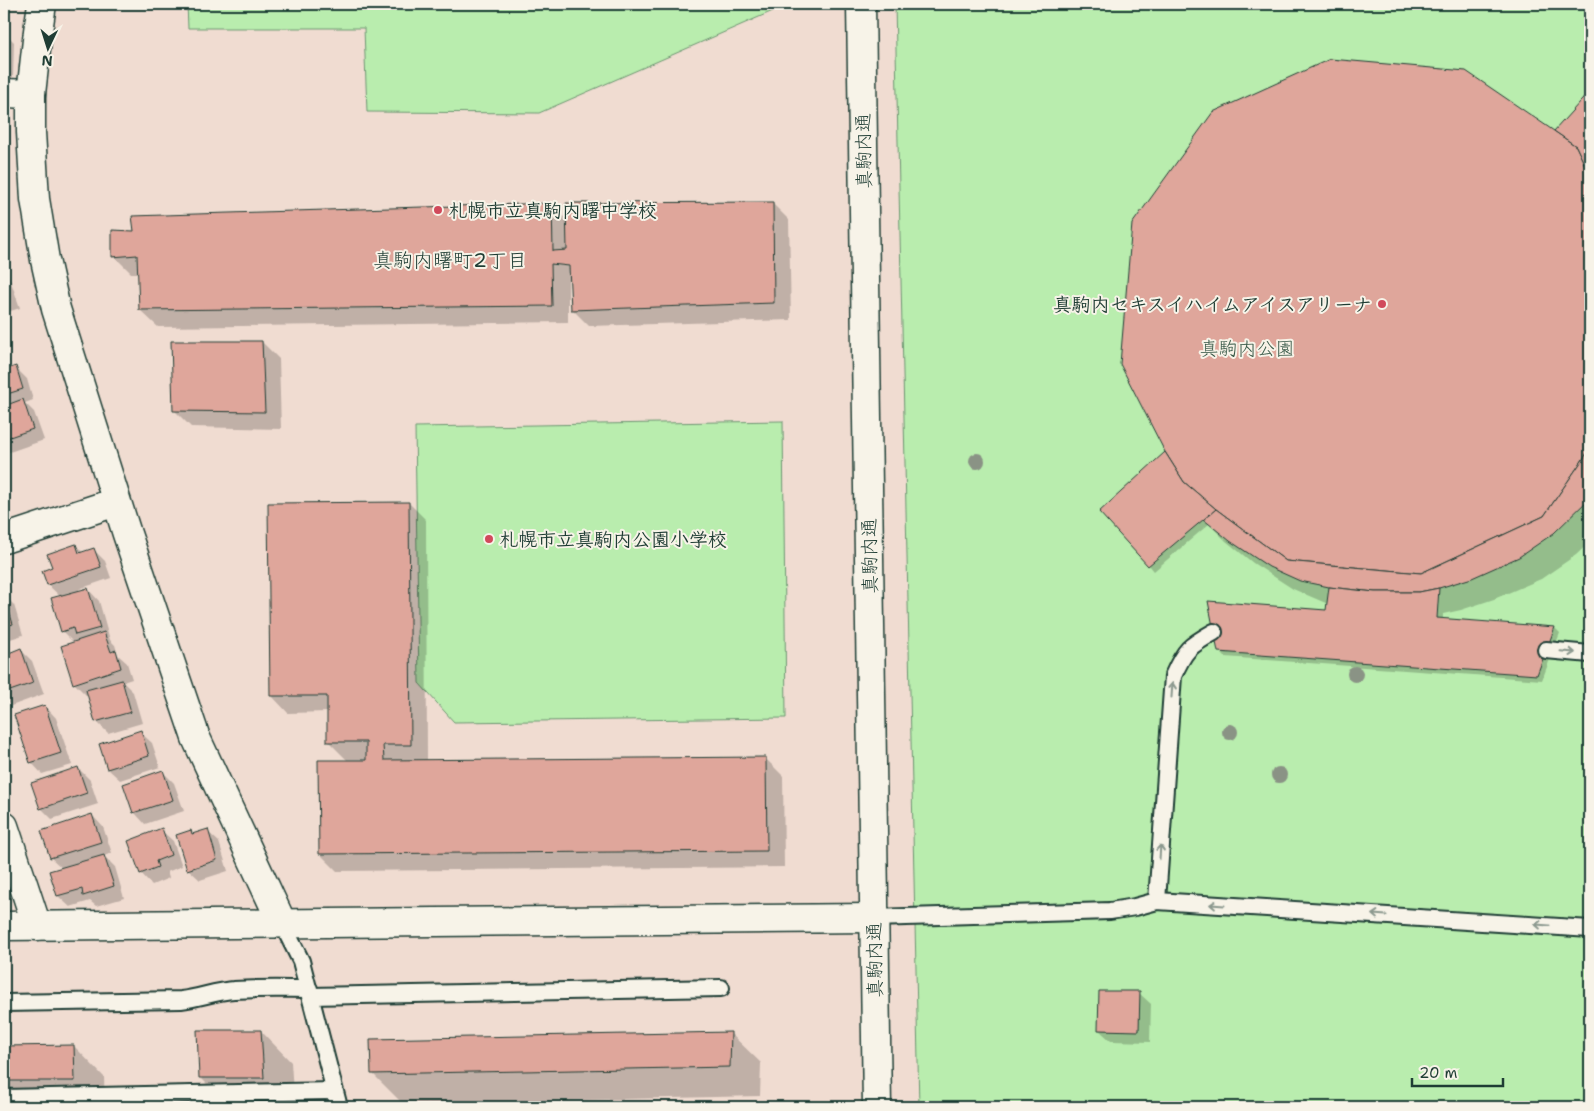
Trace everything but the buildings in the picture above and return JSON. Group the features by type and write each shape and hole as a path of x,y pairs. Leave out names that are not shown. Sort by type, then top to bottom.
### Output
{"main road":[{"path":"42,4 31,94 31,132 35,199 44,260 56,309 116,502 196,738 282,923"},
{"name":"真駒内通","path":"860,4 877,1107"},
{"path":"4,93 31,94"},
{"path":"4,538 116,502"},
{"path":"4,826 37,926"},
{"path":"4,926 873,918"}],"lane":[{"path":"1157,901 1173,676 1180,658 1191,645 1214,632"},
{"path":"1546,650 1590,654"},
{"path":"873,918 1110,911 1157,901 1590,928"},
{"path":"4,1098 337,1099 301,961 282,923"},
{"path":"4,1004 181,1000 235,990 310,993 721,988"}],"green space":[{"path":"187,4 782,4 782,7 539,113 367,112 364,28 188,28"},
{"name":"真駒内公園","path":"895,4 1590,4 1590,1107 919,1107"},
{"path":"783,421 786,718 454,722 419,683 415,427"}],"place":[{"name":"札幌市立真駒内曙中学校","path":"438,210"},
{"name":"真駒内セキスイハイムアイスアリーナ","path":"1382,304"},
{"name":"札幌市立真駒内公園小学校","path":"489,539"}],"district":[{"name":"真駒内曙町2丁目","path":"450,260"}]}
